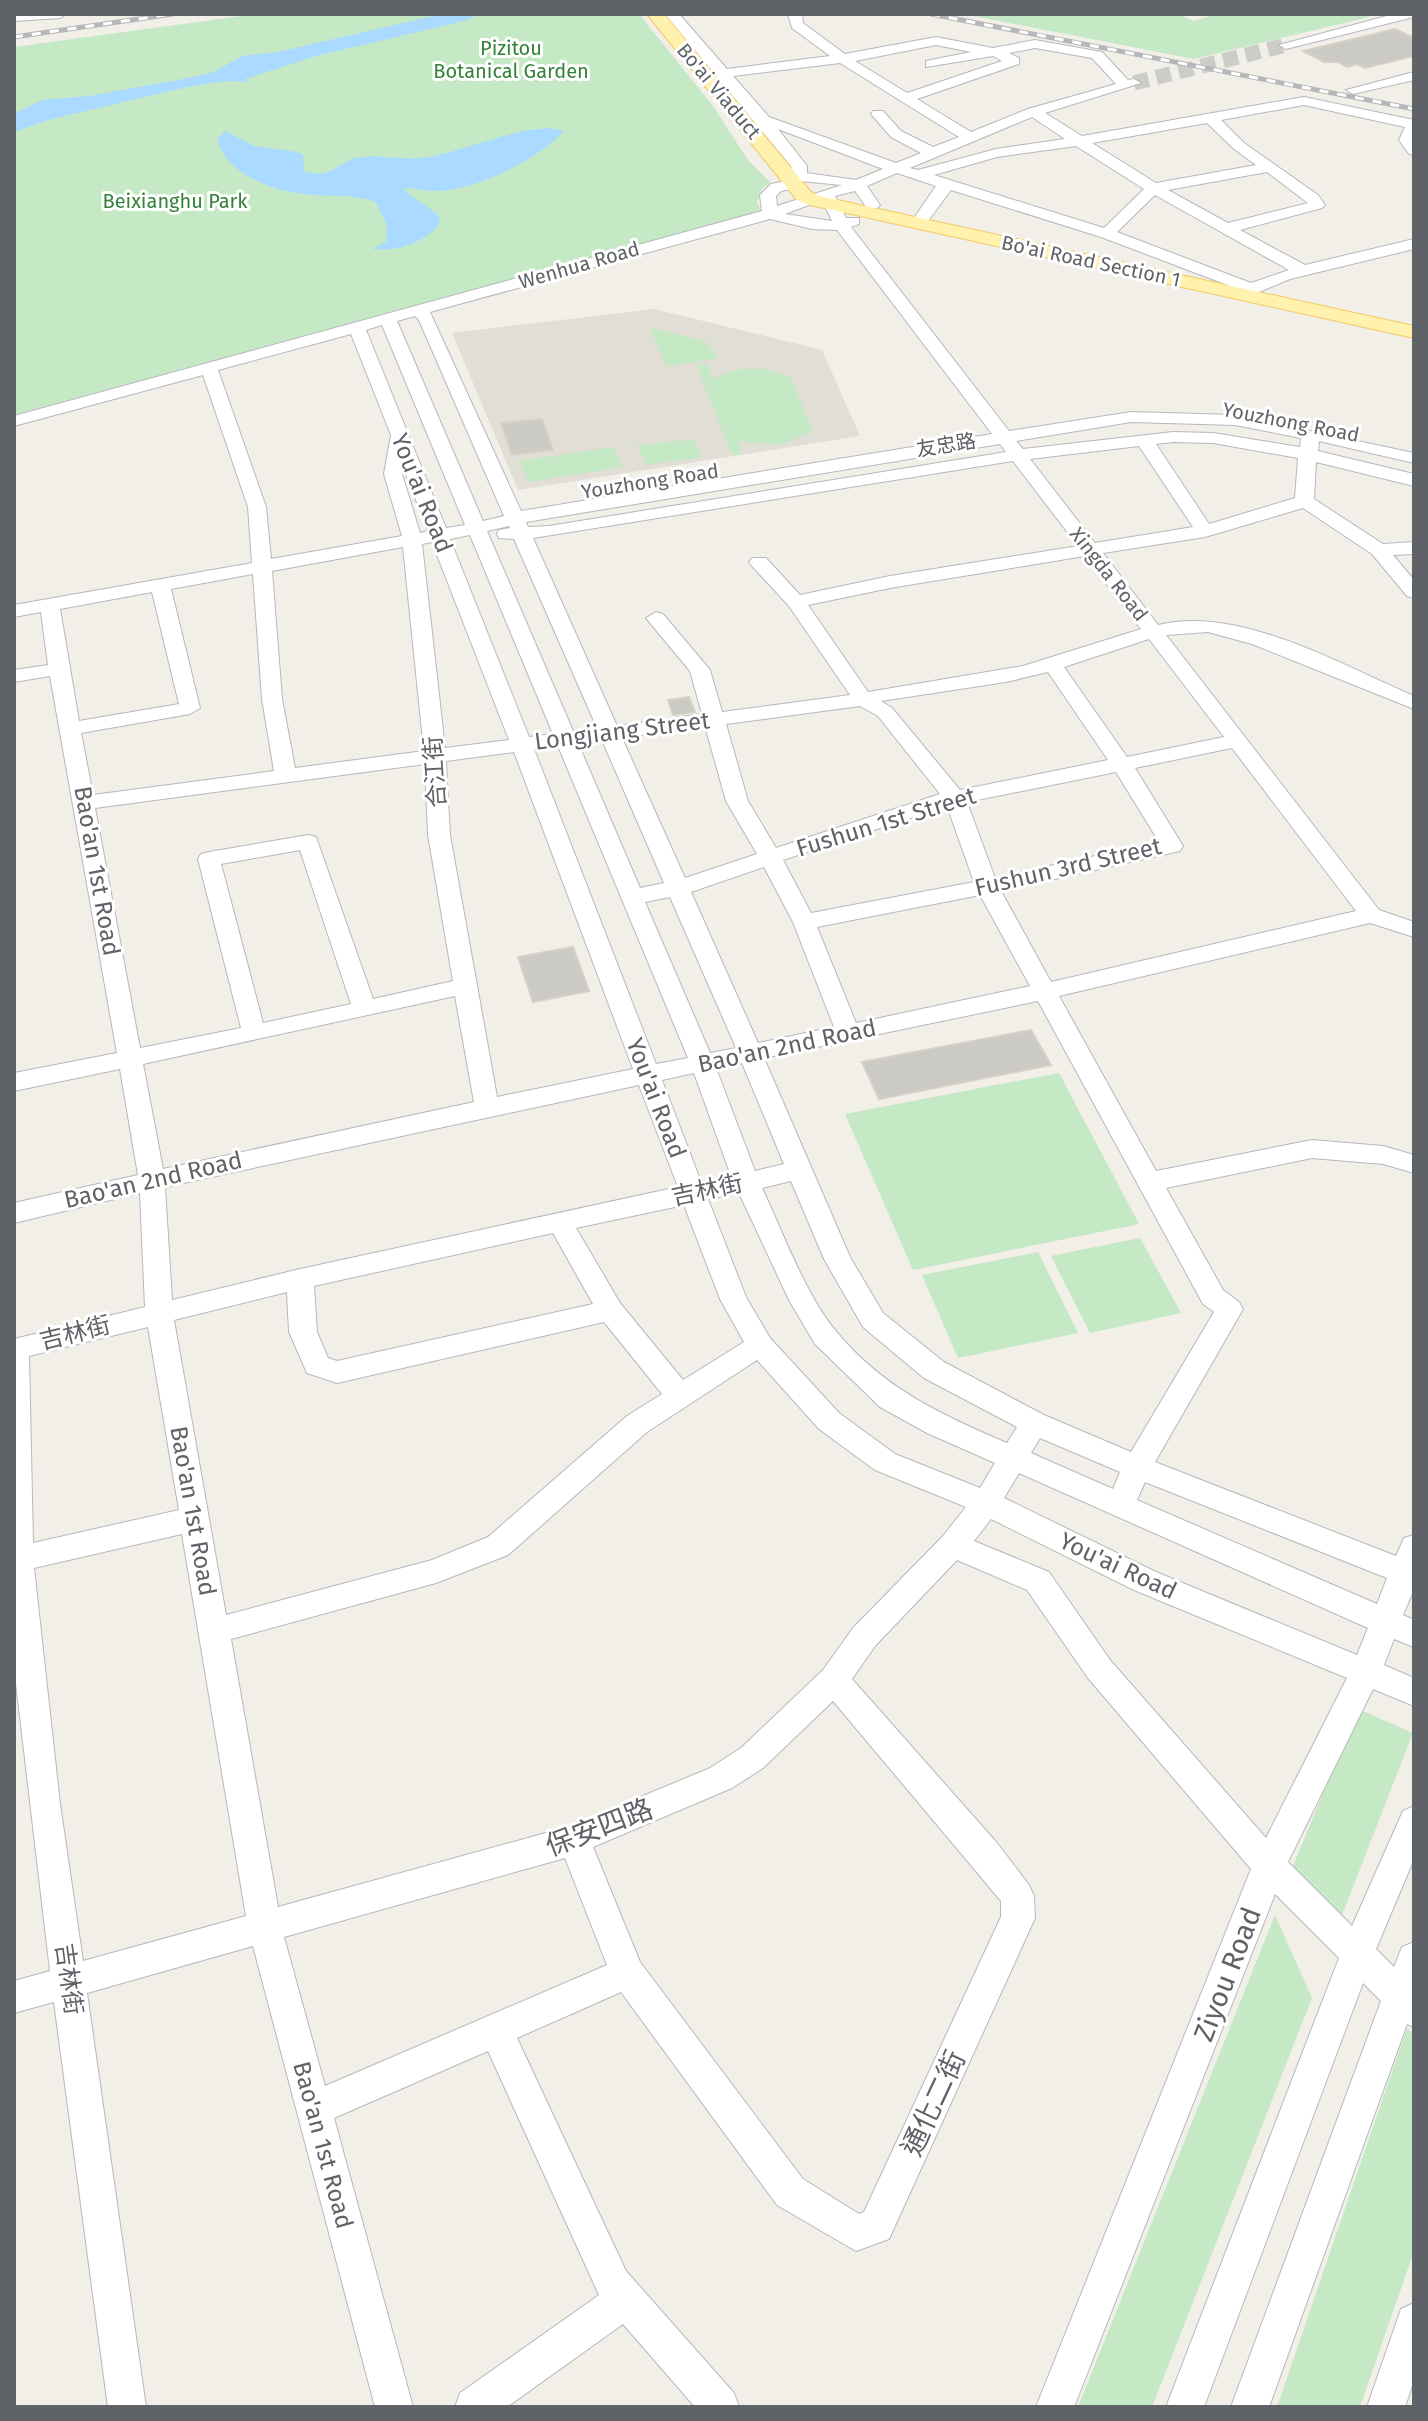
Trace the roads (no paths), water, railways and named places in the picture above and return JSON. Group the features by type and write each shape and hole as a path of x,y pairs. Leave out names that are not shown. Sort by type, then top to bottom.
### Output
{"main road":[{"name":"Bo'ai Viaduct","path":"655,14 790,172"},
{"name":"Bo'ai Viaduct","path":"665,14 790,172"},
{"name":"Bo'ai Road Section 1","path":"790,172 804,196 1414,332"},
{"name":"Bo'ai Road Section 1","path":"871,209 1414,324"}],"street":[{"path":"14,17 60,14"},
{"path":"647,14 790,172 859,184 868,193 871,209 842,226 803,223 770,214 768,195 790,172"},
{"path":"672,14 790,172"},
{"path":"795,14 797,25 842,59 968,136"},
{"path":"1286,45 1410,14"},
{"path":"730,72 842,59 936,41 997,53 1014,61 903,99"},
{"name":"Wenhua Road","path":"14,421 823,199 968,136 1128,82 1097,55 1035,44 997,53"},
{"path":"931,64 997,53"},
{"path":"1353,90 1414,76"},
{"path":"919,175 996,153 1304,101 1414,124 1406,140 1414,151"},
{"path":"1033,112 1153,188 1303,271"},
{"path":"878,114 896,134 931,152"},
{"path":"1210,118 1239,146 1313,198 1317,205 1225,229"},
{"path":"770,121 895,168 1107,234 1253,289"},
{"path":"1107,234 1153,188 1272,167"},
{"path":"922,218 940,190 949,185"},
{"name":"Xingda Road","path":"823,199 1371,915"},
{"path":"1232,292 1253,289 1266,281 1414,244"},
{"path":"418,311 426,317 750,1053 837,1259 873,1320 934,1370 1034,1423 1137,1467 1411,1565"},
{"name":"You'ai Road","path":"388,319 702,1063 746,1181 802,1300 825,1337 890,1399 937,1425 1414,1634"},
{"name":"You'ai Road","path":"357,327 521,743 733,1299 760,1345 829,1421 885,1462 986,1503 1145,1581 1414,1692"},
{"path":"209,368 257,507 272,699 285,774"},
{"name":"Youzhong Road","path":"1007,441 1093,410 1151,405 1234,409 1414,480"},
{"name":"合江街","path":"399,435 393,474 412,539 435,755 439,835 487,1108"},
{"path":"1143,439 1205,531"},
{"path":"1007,441 1310,439 1414,458"},
{"path":"1310,439 1301,484 1305,501 1379,550 1414,592"},
{"name":"Youzhong Road","path":"1310,439 1414,447"},
{"name":"Youzhong Road","path":"1310,439 1414,470"},
{"name":"友忠路","path":"14,611 478,528 541,512 1007,441"},
{"path":"796,602 905,580 1205,531 1305,501"},
{"path":"1379,550 1414,548"},
{"path":"759,562 796,602 863,699 885,712 955,798 987,887 1152,1181 1213,1297 1229,1309 1137,1467 1120,1505"},
{"path":"71,729 190,708 160,585"},
{"name":"Bao'an 1st Road","path":"50,604 59,669 152,1179 159,1312 265,1928 394,2407"},
{"path":"656,618 700,670 737,801 804,922 848,1033"},
{"name":"Longjiang Street","path":"85,803 863,699 899,690 1024,672 1153,631 1206,625 1266,643 1414,703"},
{"name":"Fushun 3rd Street","path":"804,922 987,887 1172,846 1123,766 1052,664"},
{"path":"14,676 59,669"},
{"name":"Fushun 1st Street","path":"631,897 678,888 955,798 1237,741"},
{"path":"254,1033 209,859 308,842 364,1008"},
{"path":"1371,915 1414,930"},
{"name":"Bao'an 2nd Road","path":"14,1213 152,1179 1046,991 1371,915"},
{"path":"14,1082 465,986"},
{"path":"1152,1181 1312,1149 1383,1155 1414,1164"},
{"name":"吉林街","path":"127,2407 44,1804 18,1559 15,1349 300,1279 800,1170"},
{"path":"559,1221 610,1310 680,1396"},
{"path":"300,1279 303,1332 317,1365 337,1372 610,1310"},
{"path":"214,1631 436,1571 498,1546 637,1424 760,1345"},
{"name":"保安四路","path":"14,1997 574,1840 721,1778 752,1758 834,1680 864,1637 953,1545 986,1503 1034,1423"},
{"path":"18,1559 194,1519"},
{"path":"953,1545 1038,1581 1099,1669 1269,1866 1406,2002"},
{"name":"Ziyou Road","path":"1055,2407 1269,1866 1366,1671 1411,1565"},
{"name":"通化二街","path":"627,1973 790,2192 856,2233 876,2226 1018,1918 1017,1896 985,1854 834,1680"},
{"path":"1185,2407 1358,1952 1414,1821"},
{"path":"313,2109 627,1973 574,1840"},
{"path":"1250,2407 1406,2002 1414,1958"},
{"path":"496,2030 613,2284 720,2407"},
{"path":"474,2407 626,2299"},
{"path":"1386,2407 1414,2322"}],"water":[{"path":"442,14 481,14 464,21 316,56 245,79 247,82 225,81 187,87 52,119 14,132 14,114 42,100 90,96 188,78 214,72 242,56 278,52"},
{"path":"548,128 564,131 538,153 486,180 451,190 404,188 440,218 437,227 415,242 381,250 372,249 386,242 387,226 376,202 349,196 302,194 263,184 230,162 217,140 225,131 254,146 297,152 303,155 304,171 322,173 361,157 429,157 517,133"}],"tunnel":[{"path":"1134,83 1286,45"}],"railway":[{"path":"14,37 173,14"},
{"path":"931,14 1414,109"}],"park label":[{"name":"Pizitou Botanical Garden","path":"511,60"},
{"name":"Beixianghu Park","path":"175,201"}]}
